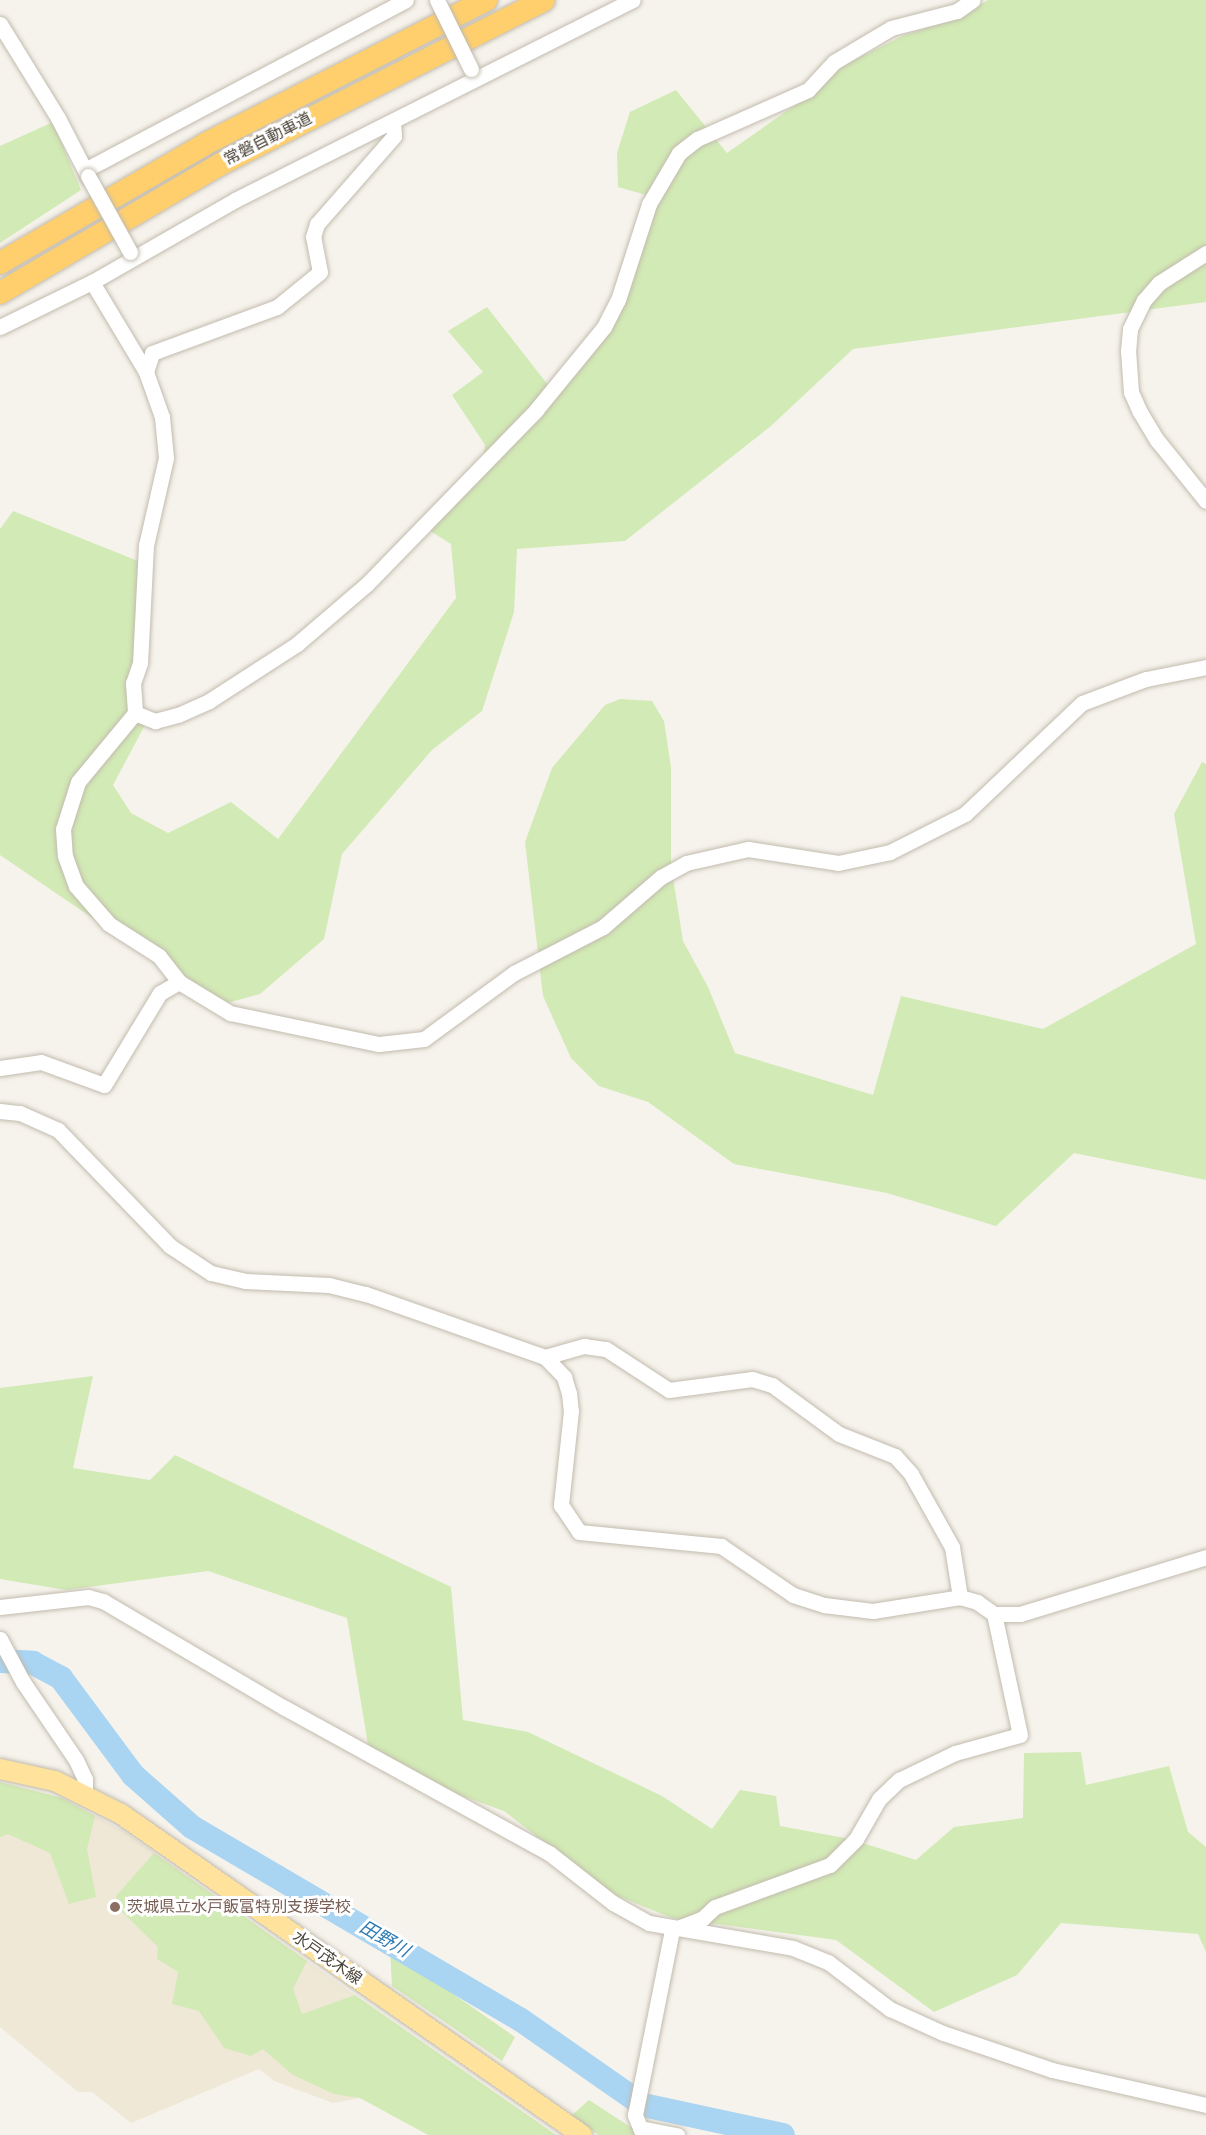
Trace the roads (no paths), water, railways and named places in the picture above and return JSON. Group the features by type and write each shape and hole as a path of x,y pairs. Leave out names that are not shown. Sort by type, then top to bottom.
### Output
{"highway":[{"name":"常磐自動車道","path":"0,263 205,144 486,0"},
{"name":"常磐自動車道","path":"0,292 98,232 219,165 544,0"}],"main road":[{"name":"水戸茂木線","path":"0,1769 55,1781 121,1814 582,2135"}],"street":[{"path":"87,173 406,0"},
{"path":"437,0 474,75"},
{"path":"0,327 92,282 132,255 235,200 393,123 474,75 633,0"},
{"path":"135,713 155,721 177,715 209,701 297,644 367,584 528,419 604,327 618,300 649,204 679,153 697,139 808,90 834,62 891,28 957,10 973,0"},
{"path":"0,24 58,118 132,255"},
{"path":"146,372 152,353 277,306 320,272 313,237 317,224 394,136 393,123"},
{"path":"1206,254 1159,283 1144,300 1130,329 1128,350 1131,392 1140,412 1206,501"},
{"path":"92,282 146,372 162,417 166,458 146,545 140,663 133,683 135,713 78,782 63,829 65,856 76,886 90,905 109,924 159,956 179,982 230,1013 379,1044 424,1039 514,973 603,927 661,877 687,863 748,849 838,863 890,852 965,814 1082,703 1146,679 1206,667"},
{"path":"0,1068 41,1062 104,1085 160,993 179,982"},
{"path":"0,1111 39,1120 58,1130 170,1246 211,1273 245,1281 329,1285 366,1294 545,1357 564,1377 571,1412 561,1505 579,1532 721,1546 793,1595 824,1605 873,1611 960,1597 977,1602 994,1614 1020,1614 1206,1557"},
{"path":"545,1357 584,1346 606,1349 669,1390 752,1379 772,1384 839,1434 895,1456 911,1474 952,1547 960,1597"},
{"path":"0,1607 88,1597 103,1601 285,1708 549,1853 614,1903 649,1923 672,1930 793,1948 828,1962 890,2009 944,2033 1052,2070 1206,2105"},
{"path":"672,1930 703,1918 716,1907 830,1865 856,1839 879,1799 899,1780 955,1752 1020,1735 994,1614"},
{"path":"0,1639 23,1682 76,1760 85,1779 85,1794"},
{"path":"672,1930 638,2098 639,2126 677,2135"}],"waterway":[{"name":"田野川","path":"0,1661 33,1663 61,1678 133,1775 192,1827 521,2020 643,2105 783,2135"}],"place":[{"name":"茨城県立水戸飯富特別支援学校","path":"115,1907"}]}
